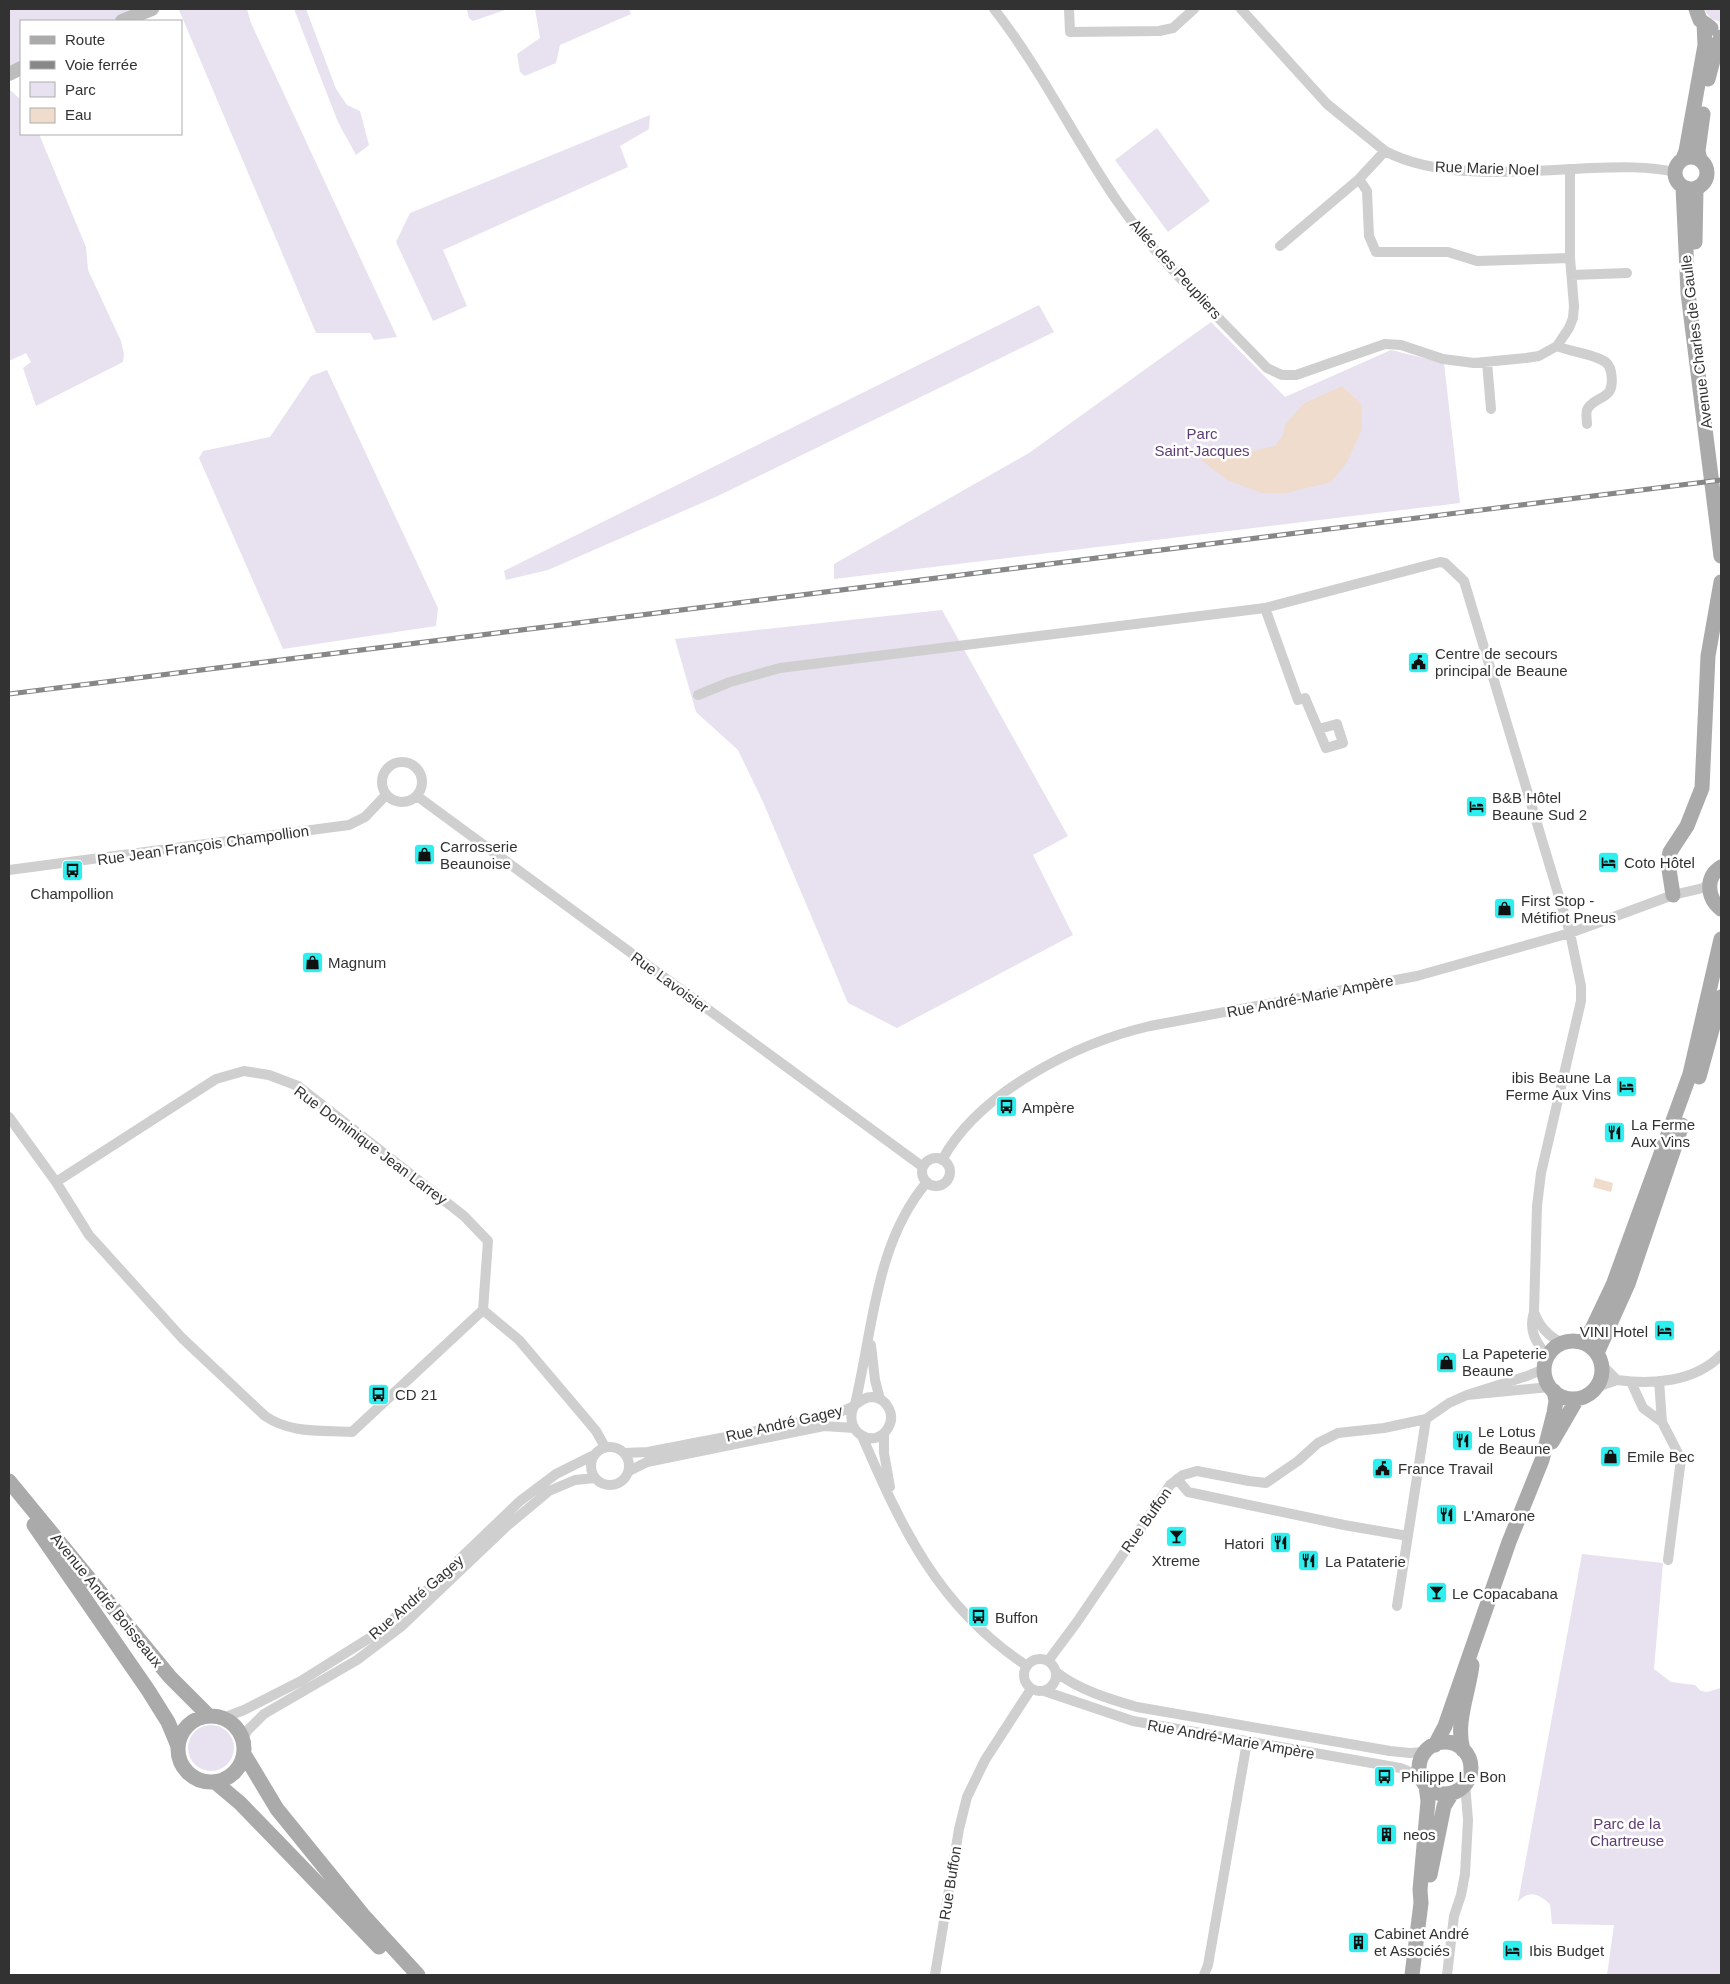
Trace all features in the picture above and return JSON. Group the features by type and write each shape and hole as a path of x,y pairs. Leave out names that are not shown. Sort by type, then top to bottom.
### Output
{"main road":[{"path":"124,20 152,9"},
{"path":"1696,9 1704,23 1712,29 1721,31"},
{"path":"1683,159 1705,45 1704,23"},
{"name":"Avenue Charles de Gaulle","path":"1675,172 1678,182 1690,187 1704,182 1707,173 1700,160 1699,142 1706,91 1716,48 1721,37"},
{"path":"1675,172 1677,164 1683,159 1692,157 1700,160"},
{"name":"Avenue Charles de Gaulle","path":"1690,187 1696,291 1702,352 1721,482"},
{"name":"Avenue Charles de Gaulle","path":"1690,187 1688,293 1721,556"},
{"path":"1674,895 1668,863 1670,852 1687,826 1702,788 1708,656 1721,582"},
{"path":"1721,867 1713,875 1710,883 1711,897 1721,909"},
{"path":"1583,1342 1592,1329 1613,1285 1690,1074 1721,939"},
{"path":"1552,1389 1569,1398 1577,1399 1585,1397 1597,1386 1602,1373 1600,1359 1628,1284 1702,1068 1721,997"},
{"path":"1412,1975 1421,1903 1420,1890 1428,1801 1420,1763 1442,1731 1461,1676 1474,1646 1509,1542 1542,1460 1556,1401 1545,1375 1546,1363 1556,1346 1569,1341 1583,1342 1591,1347 1600,1359"},
{"path":"1542,1460 1577,1399"},
{"name":"Avenue André Boisseaux","path":"9,1481 170,1677 216,1717"},
{"name":"Avenue André Boisseaux","path":"9,1490 148,1690 168,1722 178,1746"},
{"path":"1462,1750 1460,1728 1470,1680 1474,1646"},
{"path":"243,1747 240,1764 234,1773 225,1779 215,1782 202,1780 190,1774 182,1764 178,1746 185,1728 192,1722 216,1717 236,1726 243,1747 277,1809 364,1915 418,1975"},
{"path":"1421,1903 1427,1890 1444,1806 1452,1793 1465,1784 1469,1777 1470,1766 1467,1755 1462,1750 1448,1743 1430,1748"},
{"path":"1423,1781 1436,1793 1452,1793"},
{"path":"215,1782 267,1831 406,1975"}],"street":[{"name":"Allée des Peupliers","path":"994,9 1022,47 1096,169 1129,216 1173,269 1267,368 1282,375 1296,375 1385,344 1401,345 1443,359 1463,362 1509,361 1539,356 1557,346"},
{"path":"1070,9 1070,32 1159,31 1173,28 1194,9"},
{"name":"Rue Marie Noel","path":"1240,9 1326,104 1385,152 1410,162 1440,169 1483,171 1633,168 1675,172"},
{"path":"1280,246 1360,179 1385,152"},
{"path":"1570,169 1570,258 1574,306 1573,318 1557,346 1602,360 1610,368 1612,382 1605,397 1589,407 1587,424"},
{"path":"1360,179 1366,191 1369,236 1376,252 1448,252 1477,261 1570,258"},
{"path":"1572,275 1626,273"},
{"path":"1487,362 1491,408"},
{"path":"698,695 730,682 780,668 1265,608 1440,562 1444,563 1464,581 1570,933 1581,986 1581,1000 1541,1173 1537,1206 1534,1312 1531,1330 1546,1363"},
{"path":"1265,608 1298,700 1305,698 1319,729"},
{"path":"404,762 414,766 421,775 422,786 416,796 407,802 391,799 386,795 382,784 384,772 392,764 404,762"},
{"name":"Rue Jean François Champollion","path":"9,870 349,825 365,817 386,795"},
{"name":"Rue Lavoisier","path":"416,796 924,1167"},
{"name":"Rue André-Marie Ampère","path":"942,1160 972,1122 1003,1094 1044,1066 1086,1046 1150,1026 1417,976 1570,933 1674,895 1703,888 1710,883"},
{"name":"Rue Dominique Jean Larrey","path":"56,1182 216,1079 244,1071 269,1075 298,1086 464,1216 488,1241 483,1310"},
{"path":"9,1117 56,1182 89,1235 182,1338 265,1416 274,1422 293,1429 352,1432 483,1310 519,1340 596,1432 605,1447"},
{"path":"929,1160 942,1160 948,1166 949,1175 944,1183 936,1186 927,1182 923,1175 924,1167 929,1160"},
{"path":"927,1182 906,1213 886,1260 873,1311 870,1336 851,1417 854,1428 862,1436 914,1546 944,1591 980,1629 1027,1666"},
{"path":"1534,1312 1540,1325 1548,1334 1562,1343"},
{"path":"870,1336 875,1380 880,1399"},
{"path":"1597,1386 1617,1380 1647,1382 1682,1378 1714,1362 1721,1355"},
{"path":"1600,1359 1617,1380"},
{"name":"Rue Buffon","path":"1048,1661 1077,1622 1170,1485 1177,1479 1190,1472 1204,1471 1266,1483 1298,1461 1318,1443 1338,1433 1384,1428 1426,1419 1449,1402 1527,1376 1546,1363"},
{"path":"1659,1381 1662,1422 1681,1458 1668,1560"},
{"path":"1631,1382 1643,1408 1662,1422"},
{"name":"Rue Buffon","path":"1467,1395 1552,1389"},
{"path":"855,1405 864,1398 880,1399 888,1406 891,1416 891,1423 884,1433 874,1438 862,1436"},
{"name":"Rue André Gagey","path":"624,1453 648,1452 822,1416 855,1405"},
{"path":"1397,1606 1426,1419"},
{"name":"Rue André Gagey","path":"629,1471 648,1462 824,1426 854,1428"},
{"path":"884,1433 884,1453 892,1500"},
{"path":"605,1447 616,1447 624,1453 629,1461 629,1471 624,1479 615,1484 604,1484 595,1478 591,1466 594,1455 605,1447"},
{"name":"Rue André Gagey","path":"216,1717 244,1710 301,1681 371,1637 421,1596 520,1501 556,1474 594,1455"},
{"name":"Rue André Gagey","path":"243,1747 247,1731 264,1714 357,1660 402,1626 507,1526 549,1491 576,1480 595,1478"},
{"path":"1177,1479 1188,1492 1344,1525 1408,1536"},
{"path":"1031,1689 1027,1685 1024,1675 1027,1666 1034,1660 1048,1661"},
{"name":"Rue André-Marie Ampère","path":"1048,1661 1056,1672 1073,1684 1109,1699 1137,1706 1410,1754 1430,1748"},
{"path":"1044,1691 1055,1682 1056,1672"},
{"name":"Rue André-Marie Ampère","path":"1031,1689 1044,1691 1133,1721 1400,1768 1423,1781"},
{"name":"Rue Buffon","path":"935,1975 959,1829 967,1797 985,1760 1031,1689"},
{"path":"1204,1975 1208,1965 1247,1742"},
{"path":"1447,1975 1454,1916 1465,1874 1468,1820 1465,1784"}],"green space":[{"path":"9,9 160,9 132,20 20,20 20,68 9,73"},
{"path":"247,9 251,23 397,337 374,340 370,333 316,333 179,10"},
{"path":"294,9 306,9 336,89 347,105 360,111 369,145 356,155 338,122"},
{"path":"508,9 473,21 469,18 467,10"},
{"path":"535,9 629,9 631,14 560,45 556,63 525,76 520,72 517,54 540,38"},
{"path":"1704,9 1721,9 1721,22 1711,19"},
{"path":"9,89 20,99 20,135 39,135 86,247 88,270 121,341 124,354 123,362 36,406 23,368 31,362 26,353 9,361"},
{"path":"650,115 649,129 620,146 628,167 443,250 467,306 433,321 396,242 410,213"},
{"path":"1157,128 1210,201 1168,232 1115,160"},
{"path":"1039,305 1054,332 720,495 548,570 506,580 504,571"},
{"name":"Parc Saint-Jacques","path":"1211,322 1285,397 1391,350 1444,363 1460,503 834,579 834,564 1029,453"},
{"path":"327,370 438,608 436,626 283,649 199,458 203,451 270,437 311,376"},
{"path":"942,610 1068,836 1033,855 1073,935 897,1028 848,1003 763,802 738,750 696,712 675,639"},
{"name":"Parc de la Chartreuse","path":"1582,1554 1663,1563 1654,1669 1671,1682 1695,1685 1701,1691 1707,1692 1721,1688 1721,1975 1607,1975 1614,1925 1552,1924 1550,1904 1542,1898 1530,1894 1518,1902"},
{"path":"206,1725 216,1725 228,1731 233,1739 233,1757 228,1765 220,1770 206,1771 198,1768 191,1761 188,1753 188,1743 191,1735 198,1728"}],"water":[{"path":"1342,386 1362,405 1362,429 1347,462 1331,482 1286,493 1262,493 1227,480 1201,460 1210,454 1249,452 1275,446 1283,435 1285,425 1303,404"},
{"path":"1595,1178 1613,1183 1611,1192 1593,1187"}],"railway":[{"path":"9,694 1721,480"}],"place":[{"name":"Centre de secours principal de Beaune","path":"1419,662"},
{"name":"B&B Hôtel Beaune Sud 2","path":"1476,806"},
{"name":"Carrosserie Beaunoise","path":"424,855"},
{"name":"Coto Hôtel","path":"1608,862"},
{"name":"Champollion","path":"72,870"},
{"name":"First Stop - Métifiot Pneus","path":"1505,909"},
{"name":"Magnum","path":"312,962"},
{"name":"ibis Beaune La Ferme Aux Vins","path":"1627,1086"},
{"name":"Ampère","path":"1006,1107"},
{"name":"La Ferme Aux Vins","path":"1615,1133"},
{"name":"VINI Hotel","path":"1664,1331"},
{"name":"La Papeterie Beaune","path":"1446,1362"},
{"name":"CD 21","path":"379,1394"},
{"name":"Le Lotus de Beaune","path":"1462,1440"},
{"name":"Emile Bec","path":"1611,1456"},
{"name":"France Travail","path":"1382,1468"},
{"name":"L'Amarone","path":"1447,1515"},
{"name":"Xtreme","path":"1176,1537"},
{"name":"Hatori","path":"1280,1543"},
{"name":"La Pataterie","path":"1309,1561"},
{"name":"Le Copacabana","path":"1436,1593"},
{"name":"Buffon","path":"979,1617"},
{"name":"Philippe Le Bon","path":"1385,1776"},
{"name":"neos","path":"1387,1834"},
{"name":"Cabinet André et Associés","path":"1358,1942"},
{"name":"Ibis Budget","path":"1513,1950"}]}
